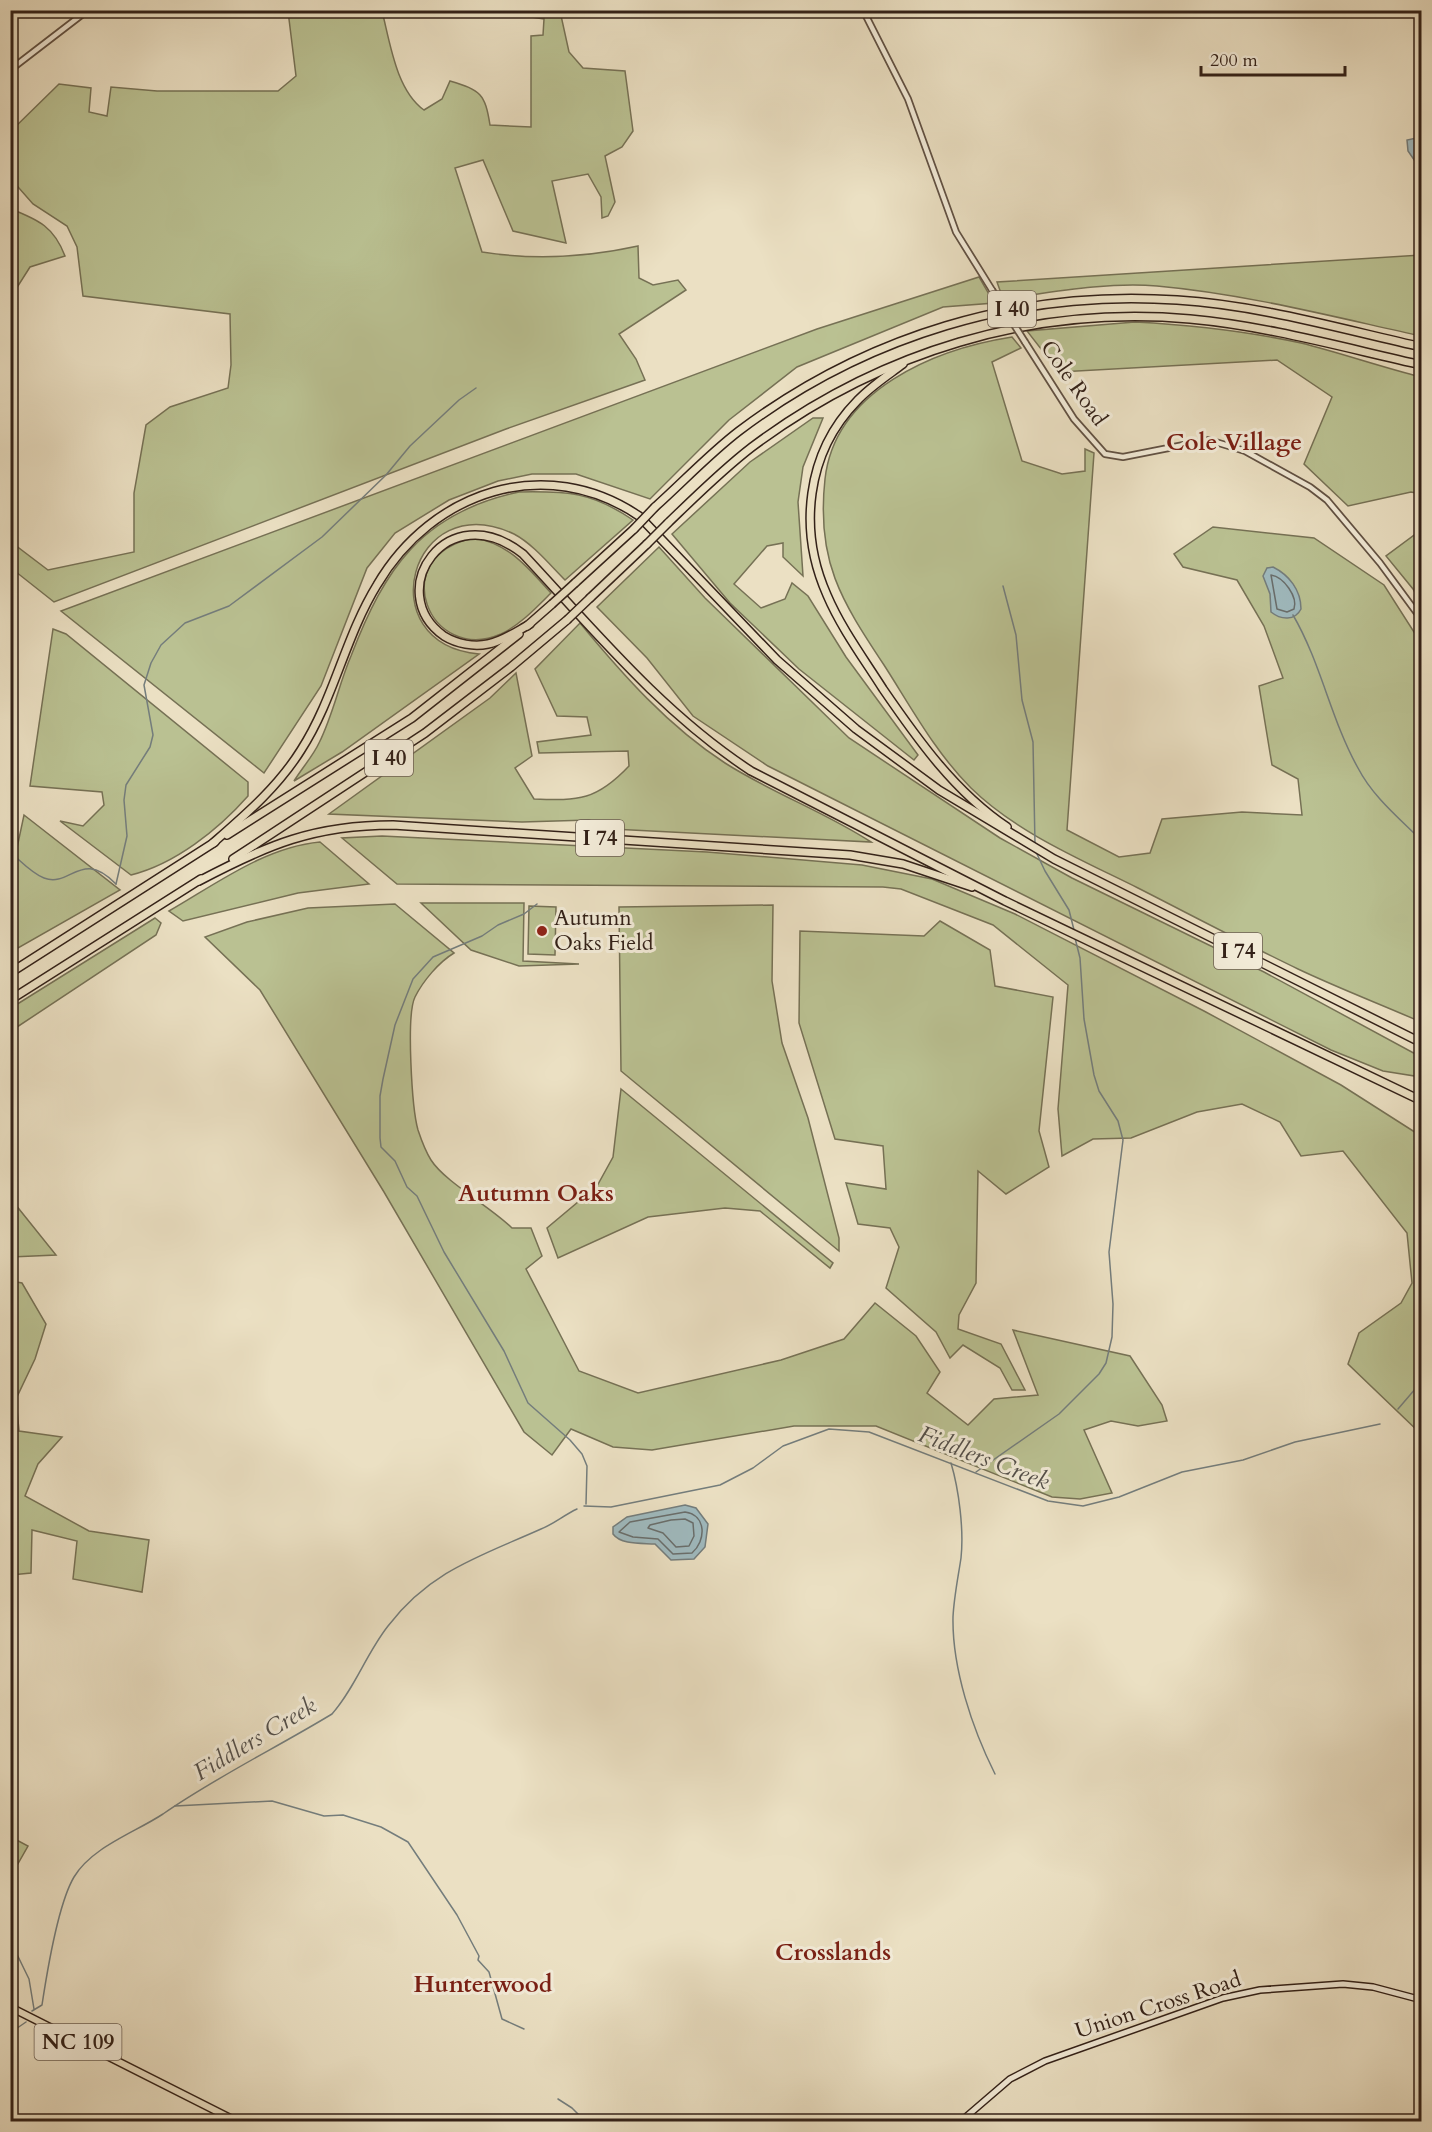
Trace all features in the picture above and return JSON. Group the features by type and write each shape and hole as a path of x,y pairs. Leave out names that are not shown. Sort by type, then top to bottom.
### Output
{"highway":[{"name":"I 40","path":"10,973 213,843 263,815 412,718 530,624 738,432 804,387 854,360 922,332 1015,308 1081,300 1124,298 1178,300 1254,310 1422,347"},
{"name":"I 40","path":"10,1000 170,899 424,733 511,668 567,620 722,472 782,426 858,381 915,355 958,341 1028,325 1138,317 1190,319 1242,326 1422,365"},
{"path":"915,355 855,402 836,426 823,451 814,478 810,515 811,542 817,569 836,613 924,747 982,808 1054,859"},
{"name":"I 74","path":"213,843 270,791 300,751 324,707 369,598 385,572 406,547 436,520 473,499 504,489 546,483 588,489 613,500 639,516 777,660 856,729 948,796 1054,859 1422,1043"},
{"path":"530,624 488,644 465,644 448,638 428,619 421,603 422,578 426,563 442,545 462,535 488,536 505,542 523,554 662,701 723,753 781,787 1005,901"},
{"name":"I 74","path":"199,880 258,851 297,836 340,827 393,825 850,855 927,871 1005,901 1422,1101"}],"main road":[{"name":"Union Cross Road","path":"960,2121 1010,2079 1045,2061 1244,1992 1343,1984 1373,1987 1422,2000"},
{"name":"NC 109","path":"10,2007 238,2121"}],"street":[{"path":"10,70 88,10"},
{"name":"Cole Road","path":"863,10 908,99 956,232 1074,419 1105,454 1123,457 1209,440 1245,451 1310,487 1326,500 1380,563 1422,620"}],"green space":[{"path":"288,11 382,11 391,51 401,78 414,101 424,110 442,99 450,81 469,87 480,95 486,106 490,125 531,127 531,36 543,35 544,19 513,14 513,11 560,11 569,52 583,68 625,71 633,131 622,147 605,156 615,202 608,216 602,218 601,197 588,174 552,181 566,243 513,231 483,160 455,168 482,252 541,257 600,253 638,246 639,278 653,285 678,280 686,290 619,334 636,359 645,380 506,429 54,602 11,568 11,542 48,570 134,552 134,493 146,425 170,407 228,388 231,365 230,314 83,296 77,247 67,226 33,204 11,179 11,131 59,84 91,88 89,112 107,116 111,87 157,91 278,91 296,76"},
{"path":"11,209 30,217 50,231 65,256 30,267 11,297"},
{"path":"1421,255 1421,336 1290,307 1190,290 1119,285 1003,299 997,282"},
{"path":"979,277 994,303 943,307 797,367 729,420 650,499 576,474 532,474 498,481 449,500 395,533 367,568 321,686 264,773 61,611 817,329"},
{"path":"1135,322 1260,335 1301,343 1421,377 1421,494 1411,492 1348,506 1304,464 1332,397 1277,360 1059,372 1027,331"},
{"path":"1012,337 1021,348 992,362 1022,461 1062,474 1085,471 1085,449 1094,453 1067,830 1119,857 1150,853 1162,819 1242,812 1302,815 1298,779 1272,765 1259,686 1283,678 1264,626 1237,580 1183,567 1174,554 1213,527 1314,538 1384,585 1421,643 1421,720 1415,721 1422,739 1421,1022 1328,983 1278,959 1073,856 1009,819 971,788 946,760 855,620 835,578 824,534 825,479 833,448 848,421 868,398 893,379 952,352"},
{"path":"813,418 823,418 803,467 798,502 803,576 783,557 783,543 767,546 734,584 761,608 785,599 792,583 808,596 846,657 918,755 914,760 799,669 730,603 672,534 750,462"},
{"path":"519,492 579,495 605,504 633,520 565,580 535,549 514,534 478,525 449,531 428,548 416,572 414,599 423,624 444,644 479,654 342,752 294,781 319,743 364,625 393,571 411,549 432,530 456,514 485,501"},
{"path":"1421,530 1421,604 1413,589 1386,556"},
{"path":"474,538 498,545 508,551 526,566 551,593 515,626 501,634 476,640 454,635 437,622 427,604 424,584 431,565 447,549"},
{"path":"659,547 705,598 849,738 1000,838 1072,878 1264,972 1421,1057 1421,1077 1383,1071 1331,1050 768,766 693,716 647,658 597,607"},
{"path":"580,623 647,699 684,733 743,774 871,842 612,829 589,820 522,822 329,814 490,698 516,673 532,756 515,768 534,799 575,798 597,792 607,786 629,766 628,751 539,753 537,742 591,735 587,717 557,716 535,669"},
{"path":"53,629 66,634 248,782 248,796 236,809 195,844 164,863 131,875 60,821 83,826 104,805 102,792 30,786"},
{"path":"24,815 120,890 11,952 11,876"},
{"path":"382,836 707,852 862,865 932,879 1015,914 1204,1011 1341,1085 1421,1136 1421,1434 1348,1364 1359,1333 1401,1303 1412,1283 1407,1233 1343,1151 1301,1156 1280,1122 1242,1104 1197,1112 1131,1138 1093,1139 1062,1156 1058,1109 1068,985 993,925 901,889 883,887 397,884 342,838"},
{"path":"320,842 369,884 298,893 183,921 169,911 260,859 300,845"},
{"path":"421,903 524,903 523,961 579,964 519,966 471,950"},
{"path":"395,904 454,953 427,978 418,991 412,1007 410,1041 412,1083 416,1119 422,1141 429,1157 457,1186 512,1228 531,1228 542,1256 526,1269 579,1371 638,1393 781,1360 844,1339 875,1303 916,1336 940,1372 927,1393 968,1425 994,1399 1038,1395 1013,1330 1130,1356 1162,1405 1167,1421 1138,1426 1111,1421 1084,1430 1112,1493 1080,1499 1052,1497 876,1426 794,1426 652,1450 613,1447 571,1429 552,1455 524,1432 384,1192 260,990 205,937 247,922 308,908"},
{"path":"773,905 772,981 782,1043 808,1118 839,1238 839,1251 621,1071 619,907"},
{"name":"Autumn Oaks Field","path":"529,906 556,907 555,955 528,954"},
{"path":"155,918 161,923 156,935 11,1031 11,1008"},
{"path":"940,921 990,950 995,986 1053,997 1039,1131 1049,1167 1006,1194 978,1171 976,1283 959,1315 958,1329 1001,1344 1025,1390 1012,1390 1000,1368 963,1345 950,1358 936,1332 886,1288 899,1247 890,1228 858,1224 846,1183 886,1189 883,1146 835,1139 799,1023 800,931 924,936"},
{"path":"621,1089 833,1263 830,1268 760,1211 725,1208 648,1217 558,1258 547,1228 597,1186 613,1157"},
{"path":"11,1199 56,1255 11,1257"},
{"path":"11,1281 22,1283 46,1324 35,1359 16,1399 19,1431 62,1437 38,1464 25,1496 89,1531 149,1540 142,1592 73,1579 77,1541 32,1530 31,1573 11,1575"},
{"path":"11,1837 28,1846 11,1876"}],"water":[{"path":"1422,137 1421,170 1408,151 1407,140"},
{"path":"1273,567 1284,574 1296,589 1301,609 1295,616 1283,618 1271,612 1270,594 1263,576 1267,568"},
{"path":"685,1505 696,1508 708,1524 705,1547 694,1559 671,1560 655,1544 626,1542 613,1534 613,1527 627,1517"}],"waterway":[{"path":"116,884 127,836 124,800 126,785 150,747 153,735 144,685 151,663 161,645 185,623 229,606 322,537 386,475 410,446 459,400 476,388"},
{"path":"1003,586 1016,635 1022,700 1033,742 1035,844"},
{"path":"1293,615 1311,652 1340,731 1364,779 1379,798 1422,841"},
{"path":"10,852 30,870 44,878 53,880 77,871 94,869 116,884"},
{"path":"1036,852 1069,910 1074,930"},
{"path":"537,904 524,914 498,925 482,936 433,957 413,979 395,1025 383,1079 380,1096 380,1138 381,1147 395,1161 407,1187 417,1196 444,1252 504,1351 528,1403 570,1440 582,1454 587,1466 586,1504"},
{"path":"976,1472 1059,1414 1099,1374 1106,1363 1112,1337 1113,1304 1109,1252 1123,1140 1118,1121 1099,1091 1094,1075 1084,1019 1080,958 1075,938"},
{"name":"Fiddlers Creek","path":"1398,1409 1422,1381"},
{"name":"Fiddlers Creek","path":"584,1506 611,1507 720,1485 753,1468 783,1446 829,1429 869,1432 1048,1501 1083,1506 1119,1497 1182,1472 1243,1460 1295,1442 1380,1424"},
{"path":"951,1463 962,1535 953,1617 956,1657 971,1718 995,1774"},
{"name":"Fiddlers Creek","path":"32,2011 42,2005 54,1939 68,1889 74,1877 91,1857 114,1841 152,1821 332,1714 388,1626 404,1607 439,1578 478,1557 546,1527 577,1509"},
{"path":"175,1806 272,1801 324,1816 343,1815 381,1827 408,1842 457,1915 479,1956 478,1960 489,1972 502,2019 524,2029"},
{"path":"10,1940 29,1979 34,2009"},
{"name":"Fiddlers Creek","path":"10,2033 26,2022"},
{"path":"558,2099 572,2108 586,2122"}],"place":[{"name":"Autumn Oaks Field","path":"542,931"}],"district":[{"name":"Cole Village","path":"1234,442"},
{"name":"Autumn Oaks","path":"536,1193"},
{"name":"Crosslands","path":"833,1952"},
{"name":"Hunterwood","path":"483,1984"}]}
